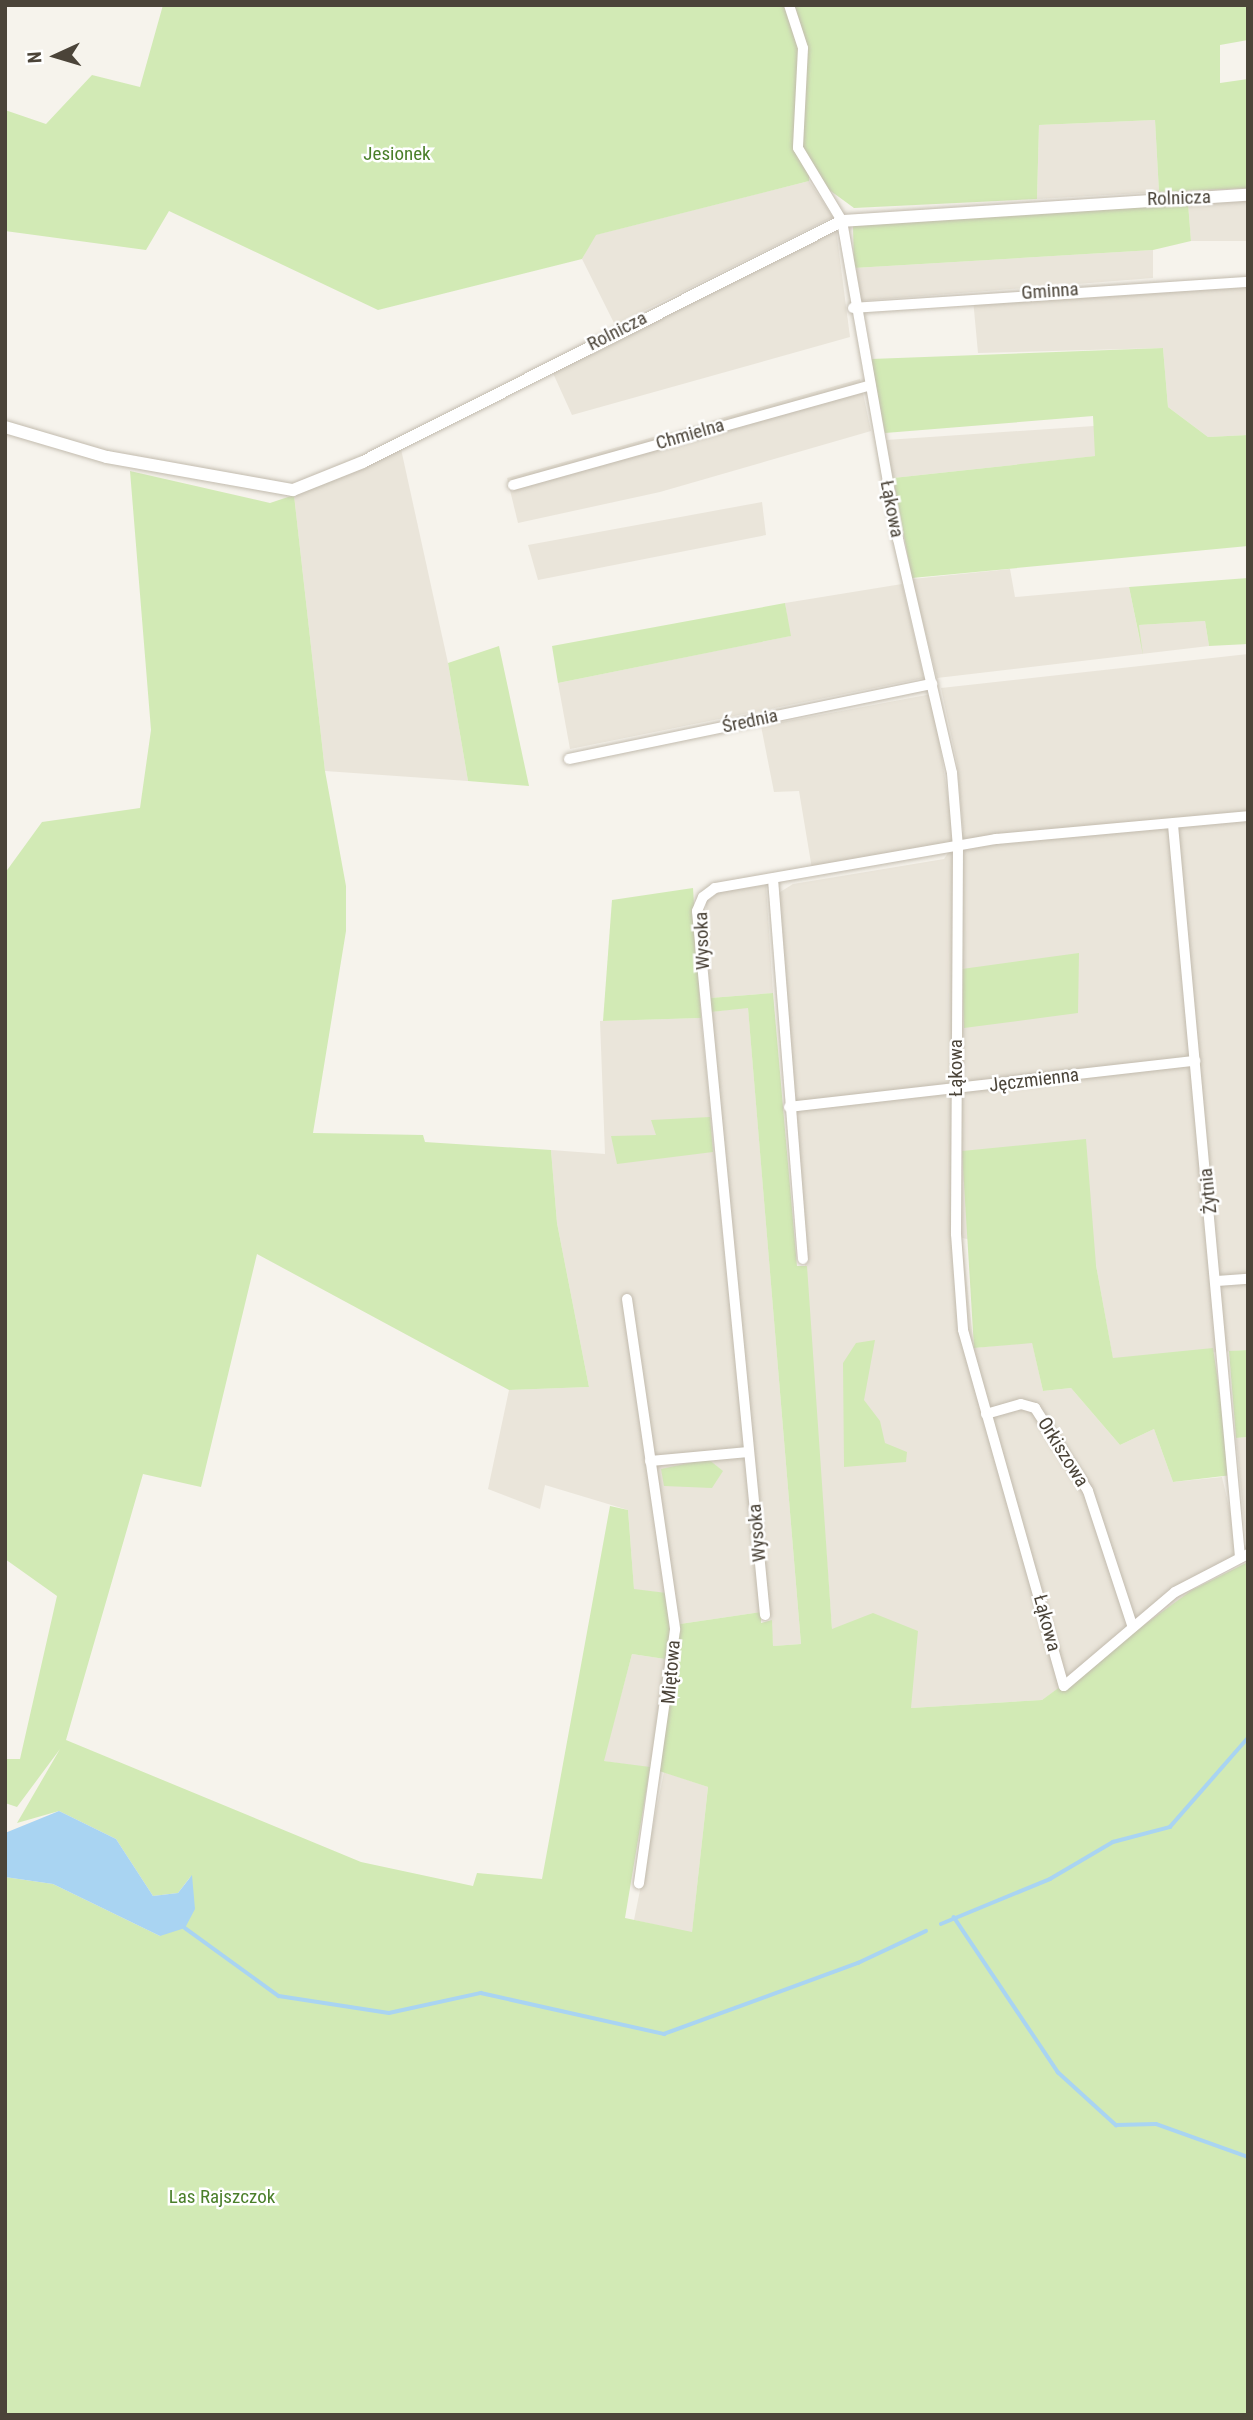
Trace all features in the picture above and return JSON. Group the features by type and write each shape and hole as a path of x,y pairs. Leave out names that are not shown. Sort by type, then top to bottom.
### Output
{"street":[{"path":"789,5 803,48 798,148 842,221"},
{"name":"Rolnicza","path":"5,427 120,460 277,491 302,488 842,221 1248,195"},
{"name":"Łąkowa","path":"842,221 853,308 867,386 952,773 958,847 958,1284 986,1414 1064,1686 1132,1625 1175,1592 1244,1555"},
{"name":"Gminna","path":"853,308 1248,282"},
{"name":"Chmielna","path":"513,485 867,386"},
{"name":"Średnia","path":"569,759 932,684"},
{"name":"Wysoka","path":"765,1615 697,911 715,888 773,878 958,847 1248,816"},
{"name":"Żytnia","path":"1173,825 1244,1555"},
{"path":"773,878 803,1259"},
{"name":"Jęczmienna","path":"789,1107 1195,1061"},
{"path":"1217,1281 1248,1279"},
{"name":"Miętowa","path":"627,1299 675,1630 639,1883"},
{"name":"Orkiszowa","path":"986,1414 1021,1404 1035,1408 1088,1491 1132,1625"},
{"path":"650,1461 749,1452"}],"shaded area":[{"path":"1155,120 1159,192 1037,199 1039,125"},
{"path":"809,181 833,217 615,325 582,259 595,235"},
{"path":"1248,188 1248,241 1191,241 1187,190"},
{"path":"836,229 850,337 572,415 552,371"},
{"path":"1153,250 1153,278 859,301 854,268"},
{"path":"1248,282 1248,435 1208,437 1168,407 1163,348 978,353 973,299"},
{"path":"860,379 871,431 660,492 518,523 507,478"},
{"path":"1094,426 1096,456 893,478 886,440"},
{"path":"401,449 448,663 468,781 325,771 294,495"},
{"path":"762,502 766,535 538,580 528,545"},
{"path":"1010,569 1015,597 1129,587 1140,641 1139,625 1205,621 1209,646 937,678 912,579"},
{"path":"902,584 924,678 570,749 558,683 790,636 785,603"},
{"path":"1248,654 1248,1350 1113,1359 1096,1265 962,1238 974,1348 1032,1342 1043,1391 1071,1388 1120,1445 1154,1429 1173,1482 1222,1477 1239,1550 1164,1614 1042,1700 911,1708 832,1629 777,894 793,884 944,859 954,844 812,869 799,791 774,792 761,726 932,694 955,843 963,831 957,763 941,688"},
{"path":"766,885 773,993 710,998 706,902 719,892"},
{"path":"748,1007 801,1644 773,1646 711,1012"},
{"path":"701,1018 761,1612 680,1624 661,1554 667,1593 634,1590 628,1510 545,1485 540,1509 488,1489 509,1390 589,1387 557,1223 551,1150 605,1154 600,1021"},
{"path":"1248,1437 1248,1549 1247,1549 1236,1438"},
{"path":"632,1654 665,1659 650,1768 603,1761"},
{"path":"664,1772 708,1787 692,1933 634,1920"}],"green space":[{"name":"Jesionek","path":"163,5 1248,5 1248,40 1220,45 1220,83 1248,79 1248,188 1159,192 1155,120 1039,125 1037,199 854,208 828,189 810,162 809,181 596,235 582,259 378,310 169,211 146,250 5,231 5,110 46,124 92,75 140,87"},
{"path":"1188,203 1191,241 1153,250 854,268 853,226"},
{"path":"1163,348 1168,407 1208,437 1248,435 1248,546 912,578 893,478 1095,456 1093,416 885,433 871,359"},
{"name":"Las Rajszczok","path":"130,471 270,503 294,495 325,771 346,886 346,931 313,1133 423,1135 425,1142 551,1150 557,1223 589,1387 509,1390 257,1254 201,1487 143,1474 66,1740 361,1862 473,1886 477,1873 542,1879 610,1506 628,1510 634,1589 667,1593 670,1636 665,1659 632,1654 604,1761 650,1767 680,1624 761,1612 761,1623 772,1620 773,1646 801,1644 748,1008 711,1012 710,998 773,993 797,1266 807,1266 832,1629 873,1613 918,1631 911,1708 1042,1700 1192,1590 1248,1562 1248,2415 5,2415 5,1877 53,1884 160,1936 191,1876 178,1893 153,1896 116,1839 59,1811 17,1823 60,1749 17,1807 5,1803 5,1759 20,1759 57,1596 5,1559 5,873 42,822 140,808 151,730","holes":["650,1768 708,1787 692,1932 625,1918"]},
{"path":"1248,578 1248,644 1209,646 1205,621 1139,625 1143,655 1129,587"},
{"path":"785,603 791,636 558,683 552,646"},
{"path":"499,646 529,786 468,781 448,663"},
{"path":"693,888 701,1018 603,1021 612,900"},
{"path":"1079,953 1078,1013 964,1028 962,969"},
{"path":"710,1117 713,1152 617,1164 611,1136 656,1135 651,1120"},
{"path":"1086,1139 1096,1265 1113,1358 1213,1348 1232,1475 1173,1482 1154,1429 1120,1445 1071,1388 1043,1391 1032,1343 974,1348 962,1151"},
{"path":"875,1340 864,1400 880,1421 885,1443 907,1452 906,1462 844,1467 843,1363 856,1343"},
{"path":"1248,1350 1248,1437 1236,1438 1229,1351"},
{"path":"708,1459 723,1471 712,1488 664,1486 661,1469"}],"water":[{"path":"59,1811 116,1839 153,1896 178,1893 192,1875 195,1909 185,1928 160,1936 53,1884 5,1877 5,1833"}],"waterway":[{"path":"941,1924 1050,1879 1113,1842 1170,1827 1248,1738"},
{"path":"954,1917 1058,2072 1116,2125 1156,2124 1248,2157"},
{"path":"185,1928 279,1996 389,2013 481,1993 664,2034 858,1963 926,1931"}]}
